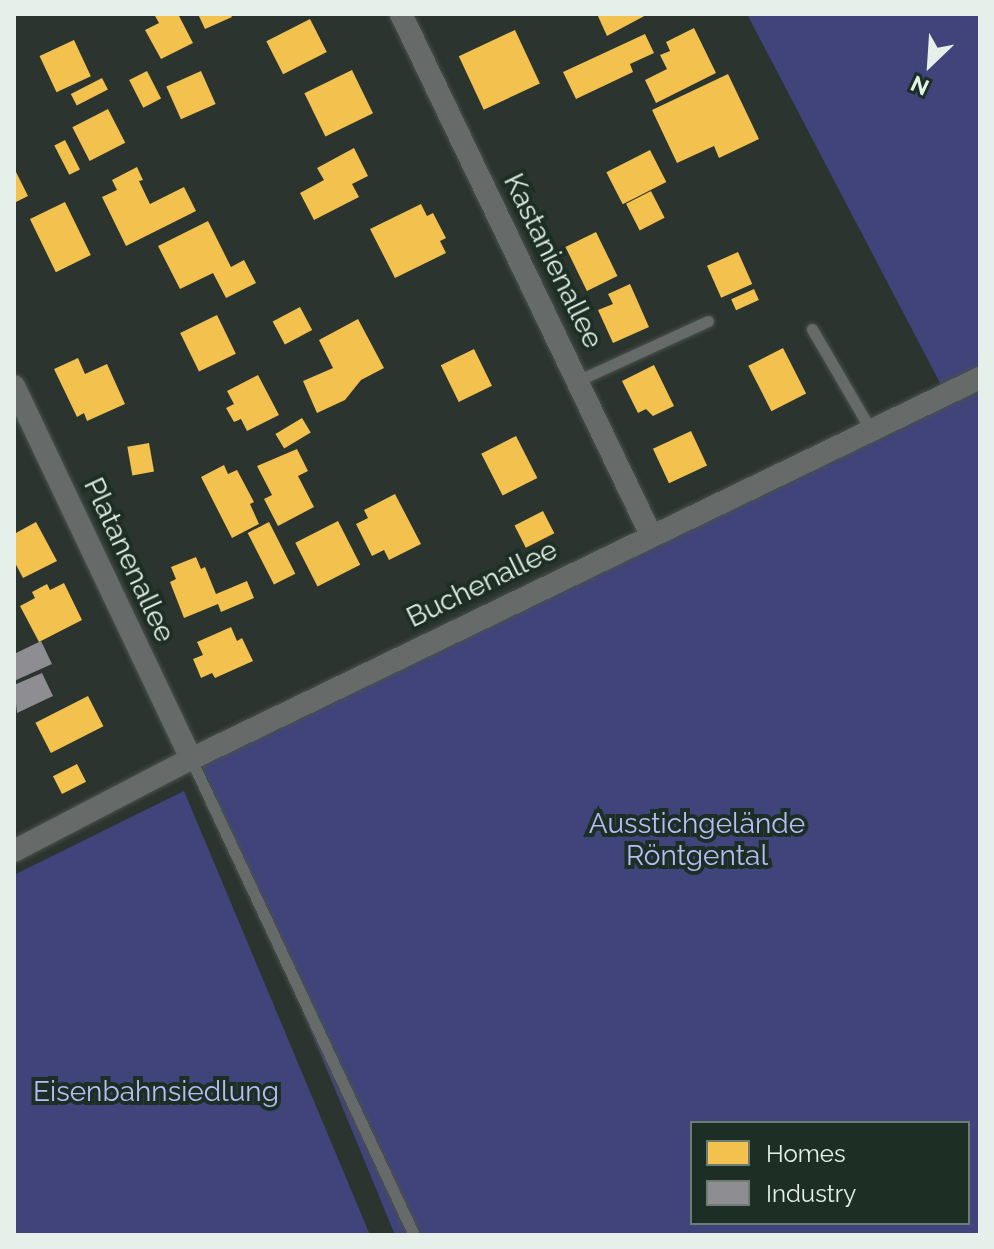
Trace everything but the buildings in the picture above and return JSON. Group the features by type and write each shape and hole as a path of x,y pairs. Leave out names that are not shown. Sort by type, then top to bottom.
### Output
{"street":[{"name":"Kastanienallee","path":"401,14 651,535"},
{"name":"Buchenallee","path":"14,851 191,759 651,535 873,434 980,378"},
{"name":"Platanenallee","path":"14,386 191,759"}],"lane":[{"path":"577,381 708,321"},
{"path":"812,329 873,434"},
{"path":"191,759 414,1235"}],"green space":[{"name":"Ausstichgelände Röntgental","path":"747,14 980,14 980,1235 395,1235 202,766 950,402"},
{"name":"Eisenbahnsiedlung","path":"184,791 370,1235 14,1235 14,875"}]}
